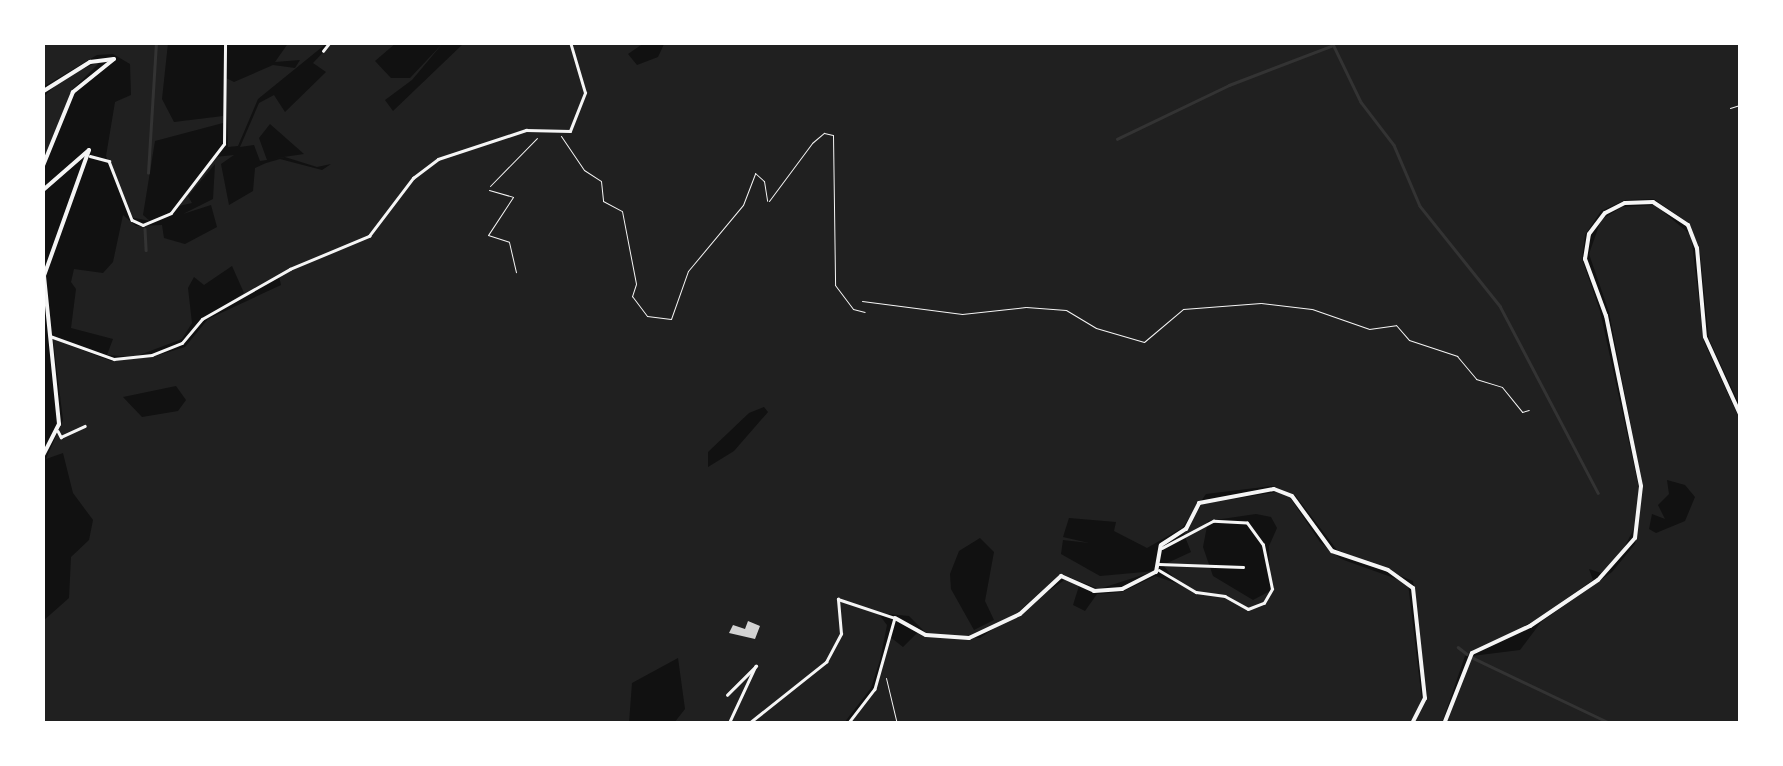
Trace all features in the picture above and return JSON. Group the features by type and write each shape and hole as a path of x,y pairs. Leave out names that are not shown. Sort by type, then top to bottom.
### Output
{"street":[{"path":"42,191 82,150 108,162 132,220 143,225 171,213 224,144 225,42"},
{"path":"323,52 330,42"},
{"path":"50,336 114,360 152,355 182,342 202,320 290,270 369,236 413,178 438,158 526,130 560,133 573,128 585,94 570,42"},
{"path":"42,92 90,62 114,59 74,92 42,168"},
{"path":"85,426 61,437 58,431 44,276 90,156"},
{"path":"1444,724 1472,653 1530,626 1598,580 1634,538 1641,486 1606,316 1585,259 1589,234 1605,213 1625,202 1653,202 1688,225 1705,336 1740,414"},
{"path":"42,458 58,431"},
{"path":"1158,566 1160,549 1210,496 1274,489 1292,496 1332,551 1388,570 1414,588 1424,698 1412,724"},
{"path":"1158,566 1196,592 1226,596 1248,609 1267,601 1272,589 1263,545 1247,523 1214,522 1160,549"},
{"path":"748,724 826,662 841,634 836,600 895,618 926,635 970,638 1020,614 1061,576 1101,591 1134,584 1158,566 1243,567"},
{"path":"848,724 875,689 895,618"},
{"path":"726,695 755,665 729,724"}],"path":[{"path":"1730,108 1740,104"},
{"path":"560,133 584,170 601,181 603,201 622,211 636,284 632,296 648,316 672,319 688,271 743,205 753,174 764,180 768,202 812,142 824,133 833,135 835,285 853,309 865,312"},
{"path":"516,272 509,242 488,235 512,197 489,188 542,135"},
{"path":"862,301 962,314 1026,306 1066,310 1144,342 1182,308 1261,303 1312,309 1364,328 1396,325 1409,340 1457,356 1476,378 1502,387 1522,412 1529,410"},
{"path":"882,668 898,724"}],"shaded area":[{"path":"289,42 327,43 258,99 238,146 228,147 226,78 234,82 273,65 295,68 300,60 275,62"},
{"path":"665,42 1740,43 1740,406 1709,339 1700,253 1690,224 1654,199 1625,200 1601,211 1585,235 1582,259 1600,311 1639,488 1638,521 1617,561 1601,573 1589,569 1593,580 1536,620 1465,656 1442,723 1414,723 1427,695 1413,581 1337,550 1295,495 1272,486 1206,494 1182,528 1147,548 1114,531 1116,522 1069,518 1063,537 1089,543 1063,540 1061,554 1100,576 1155,571 1099,589 1061,574 1009,620 968,637 927,634 909,616 878,613 887,625 880,660 871,688 844,723 674,723 685,709 678,658 632,683 629,723 43,724 43,621 69,598 71,557 89,540 93,520 73,493 63,453 46,459 63,420 53,339 111,361 152,357 185,347 208,319 281,285 279,276 215,312 244,293 232,266 204,285 194,277 188,288 192,323 182,339 134,357 107,355 113,339 71,328 76,289 71,282 74,269 103,273 113,262 123,215 136,226 162,225 164,238 185,244 217,227 211,205 183,214 213,199 215,164 188,196 192,203 179,206 215,157 234,155 221,164 229,205 253,191 255,168 266,163 280,159 322,170 331,164 317,167 285,157 270,159 304,154 270,124 259,138 267,160 260,161 254,145 240,147 259,103 274,95 285,112 326,72 313,63 332,43 396,43 375,61 391,78 410,78 443,43 412,80 385,100 393,111 464,43 644,43 628,54 637,65 658,57","holes":["176,386 186,400 178,411 142,417 123,397","764,407 768,412 734,451 708,467 708,452 749,413","980,538 994,552 985,601 994,620 974,630 951,589 950,574 959,551"]},
{"path":"43,43 168,43 162,99 174,122 223,116 223,123 155,141 143,215 150,221 130,217 106,156 115,102 131,95 130,64 113,54 97,55 43,87"},
{"path":"101,61 72,90 43,161 43,97 66,76"},
{"path":"1655,205 1691,235 1704,342 1740,420 1740,723 1445,724 1472,656 1520,650 1541,622 1612,572 1635,544 1643,488 1609,312 1589,254 1601,220 1622,207","holes":["1667,480 1685,485 1695,497 1685,521 1656,533 1649,529 1652,514 1665,519 1658,505 1669,494"]},
{"path":"1277,492 1289,496 1320,542 1341,559 1408,583 1422,701 1410,723 850,724 876,690 889,636 903,647 917,633 980,638 1066,579 1079,586 1073,605 1085,611 1097,594 1122,592 1155,576 1179,584 1163,565 1191,552 1184,534 1202,504","holes":["1256,514 1271,517 1277,528 1269,546 1270,591 1253,600 1213,576 1203,547 1208,521"]}],"building":[{"path":"748,621 760,626 755,639 729,633 733,625 745,629"}],"waterway":[{"path":"148,173 156,42"},
{"path":"1332,42 1361,102 1394,145 1420,206 1500,306 1598,493"},
{"path":"1117,139 1229,85 1331,46"},
{"path":"145,229 146,250"},
{"path":"1458,647 1467,654"},
{"path":"1473,658 1612,724"}]}
